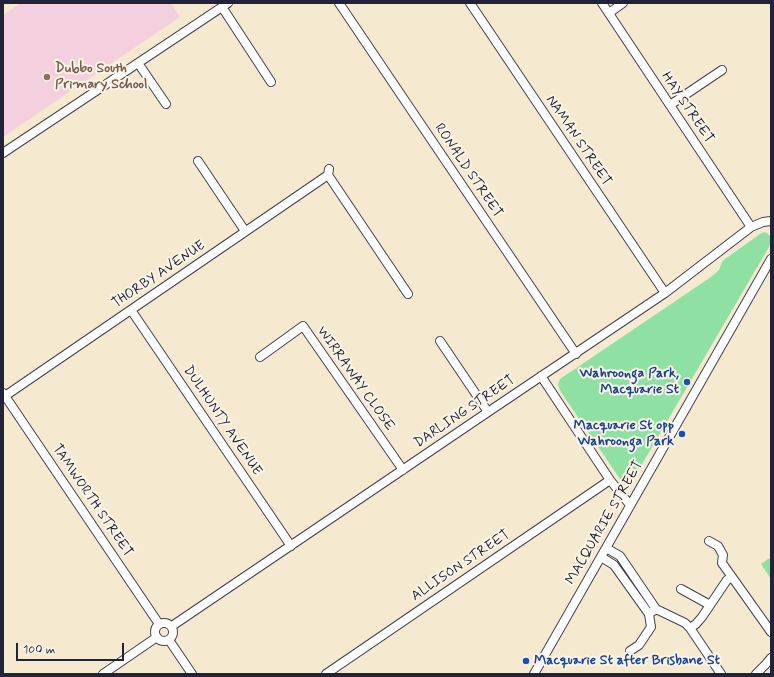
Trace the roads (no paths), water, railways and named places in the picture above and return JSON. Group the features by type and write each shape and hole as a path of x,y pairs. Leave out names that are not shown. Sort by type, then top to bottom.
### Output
{"street":[{"name":"RONALD STREET","path":"339,3 576,354"},
{"name":"NAMAN STREET","path":"470,3 665,293"},
{"name":"HAY STREET","path":"602,3 751,227"},
{"path":"608,13 623,3"},
{"path":"3,153 225,5 271,82"},
{"path":"138,63 166,104"},
{"path":"670,104 722,70"},
{"path":"198,161 245,232"},
{"name":"THORBY AVENUE","path":"4,395 245,232 328,172 408,294"},
{"name":"DARLING STREET","path":"172,626 665,293 751,227 763,222 771,221"},
{"name":"MACQUARIE STREET","path":"534,674 771,259"},
{"name":"DULHUNTY AVENUE","path":"131,310 291,546"},
{"name":"WIRRAWAY CLOSE","path":"260,357 303,326 403,470"},
{"path":"440,341 488,412"},
{"path":"541,376 610,480 630,505"},
{"name":"TAMWORTH STREET","path":"4,395 159,624"},
{"name":"ALLISON STREET","path":"326,674 610,480"},
{"path":"709,541 718,546 723,555 722,563 771,632"},
{"path":"606,548 620,556 656,609 685,623 690,628 721,674"},
{"path":"601,557 614,565 648,614 651,627 639,645 630,652"},
{"path":"690,628 702,617 727,580 732,577"},
{"path":"681,589 710,605"},
{"path":"648,614 656,609"},
{"path":"164,622 172,626 174,632 169,640 164,641 157,637 155,632 159,624 164,622"},
{"path":"103,674 157,637"},
{"path":"169,640 192,674"},
{"path":"756,674 771,658"}],"place":[{"name":"Dubbo South Primary School","path":"47,77"},
{"name":"Wahroonga Park, Macquarie St","path":"687,382"},
{"name":"Macquarie St opp Wahroonga Park","path":"682,434"},
{"name":"Macquarie St after Brisbane St","path":"526,661"}]}
